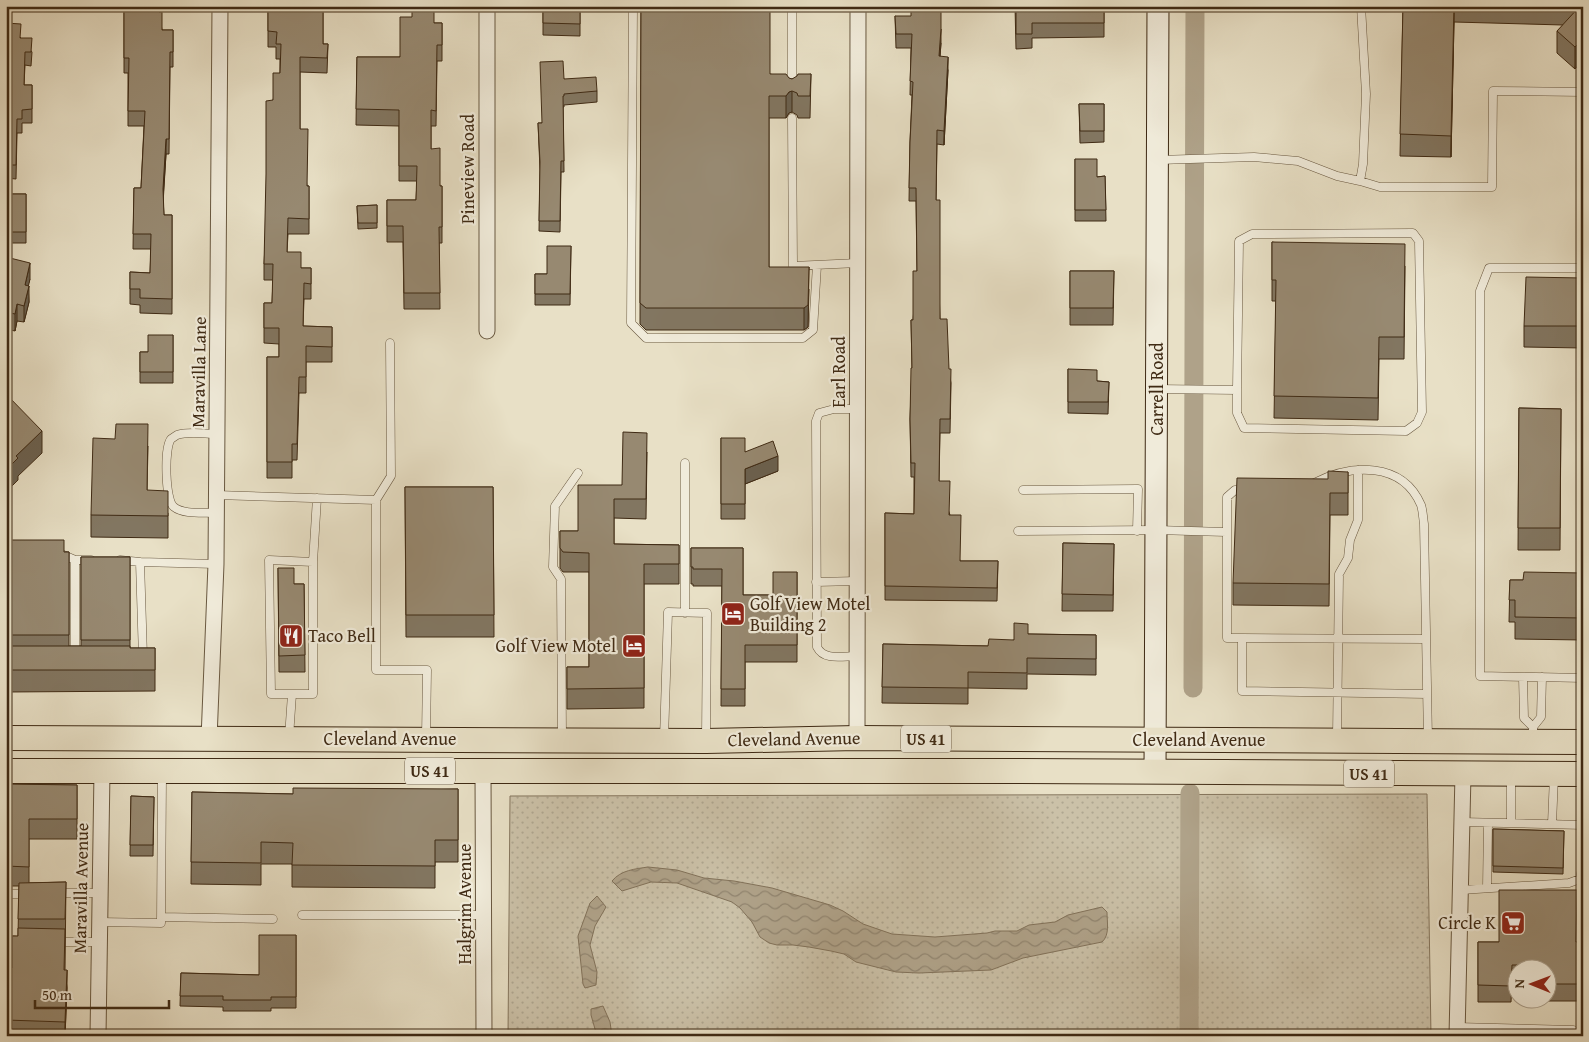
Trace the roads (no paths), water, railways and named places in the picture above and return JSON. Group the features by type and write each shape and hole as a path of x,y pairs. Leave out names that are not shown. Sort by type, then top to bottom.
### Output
{"main road":[{"name":"Cleveland Avenue","path":"6,738 562,740 857,738 1428,742 1533,734 1583,742"},
{"path":"132,771 183,753 210,739"},
{"path":"483,771 523,749 562,740"},
{"name":"Cleveland Avenue","path":"6,771 1583,774"}],"street":[{"name":"Maravilla Lane","path":"210,739 216,564 220,228 220,6"},
{"name":"Pineview Road","path":"487,6 487,331"},
{"name":"Earl Road","path":"857,738 858,6"},
{"name":"Carrell Road","path":"1155,772 1156,740 1146,530 1164,389 1158,160 1158,6"},
{"name":"Maravilla Avenue","path":"98,1036 102,771"},
{"name":"Halgrim Avenue","path":"483,771 484,1036"},
{"path":"1457,1032 1463,774"}],"lane":[{"path":"632,6 631,323 646,338 803,338 813,330 817,265"},
{"path":"792,6 792,95"},
{"path":"1360,181 1363,164 1366,94 1361,6"},
{"path":"1158,160 1254,157 1298,161 1337,176 1380,187 1492,187 1493,90 1583,92"},
{"path":"792,118 793,266 858,264"},
{"path":"1412,233 1419,241 1422,412 1417,423 1406,431 1244,428 1237,413 1237,390 1239,241 1252,234 1412,233"},
{"path":"1583,268 1489,268 1480,291 1480,676 1583,678"},
{"path":"390,343 391,476 376,500 376,670 427,670 426,739"},
{"path":"1164,389 1237,390"},
{"path":"857,409 834,409 819,413 816,421 817,647 820,653 826,656 857,656"},
{"path":"216,513 180,511 172,507 167,490 168,448 171,440 177,435 184,434 217,434"},
{"path":"685,463 685,613"},
{"path":"1337,741 1339,574 1348,558 1350,540 1358,520 1358,470"},
{"path":"1307,486 1327,476 1358,470 1379,471 1399,478 1411,489 1421,506 1424,524 1428,742"},
{"path":"562,740 561,579 553,568 555,506 578,472"},
{"path":"1023,490 1138,489 1146,530"},
{"path":"1254,490 1235,490 1227,497 1227,638 1426,639"},
{"path":"216,495 376,500"},
{"path":"313,562 269,560 271,694 313,694 313,562 317,498"},
{"path":"1018,531 1146,530 1226,532"},
{"path":"53,550 75,560 101,560"},
{"path":"75,560 75,662"},
{"path":"110,560 216,564"},
{"path":"134,662 143,662 140,562"},
{"path":"816,582 857,581"},
{"path":"664,740 668,612 707,613 706,740"},
{"path":"1242,638 1242,691 1427,694"},
{"path":"1523,677 1524,718 1533,734"},
{"path":"1533,734 1541,717 1542,677"},
{"path":"289,739 292,694"},
{"path":"99,922 161,922 162,771"},
{"path":"1511,774 1511,823"},
{"path":"1552,824 1554,774"},
{"path":"1462,822 1583,825"},
{"path":"1487,888 1488,823"},
{"path":"1461,890 1569,883 1580,880 1583,863"},
{"path":"44,893 100,893"},
{"path":"6,894 34,894"},
{"path":"302,915 484,915"},
{"path":"162,917 273,919"},
{"path":"6,940 34,942"},
{"path":"43,942 99,942"},
{"path":"1457,1032 1573,1030"}],"water":[{"path":"648,867 677,870 704,878 772,888 830,905 863,924 892,934 935,937 995,931 1017,931 1029,925 1055,922 1068,915 1102,907 1107,912 1107,932 1102,942 1023,958 991,970 896,972 856,962 844,954 831,951 769,943 760,937 752,922 732,902 677,883 651,882 622,891 612,881 624,872"},
{"path":"597,896 606,907 595,926 590,945 597,972 596,985 585,988 578,936 590,903"},
{"path":"603,1006 610,1022 612,1036 597,1036 591,1009"}],"waterway":[{"path":"1193,688 1195,6"},
{"path":"1189,1036 1190,793"}],"place":[{"name":"Golf View Motel Building 2","path":"733,614"},
{"name":"Taco Bell","path":"291,636"},
{"name":"Golf View Motel","path":"634,646"},
{"name":"Circle K","path":"1513,923"}]}
